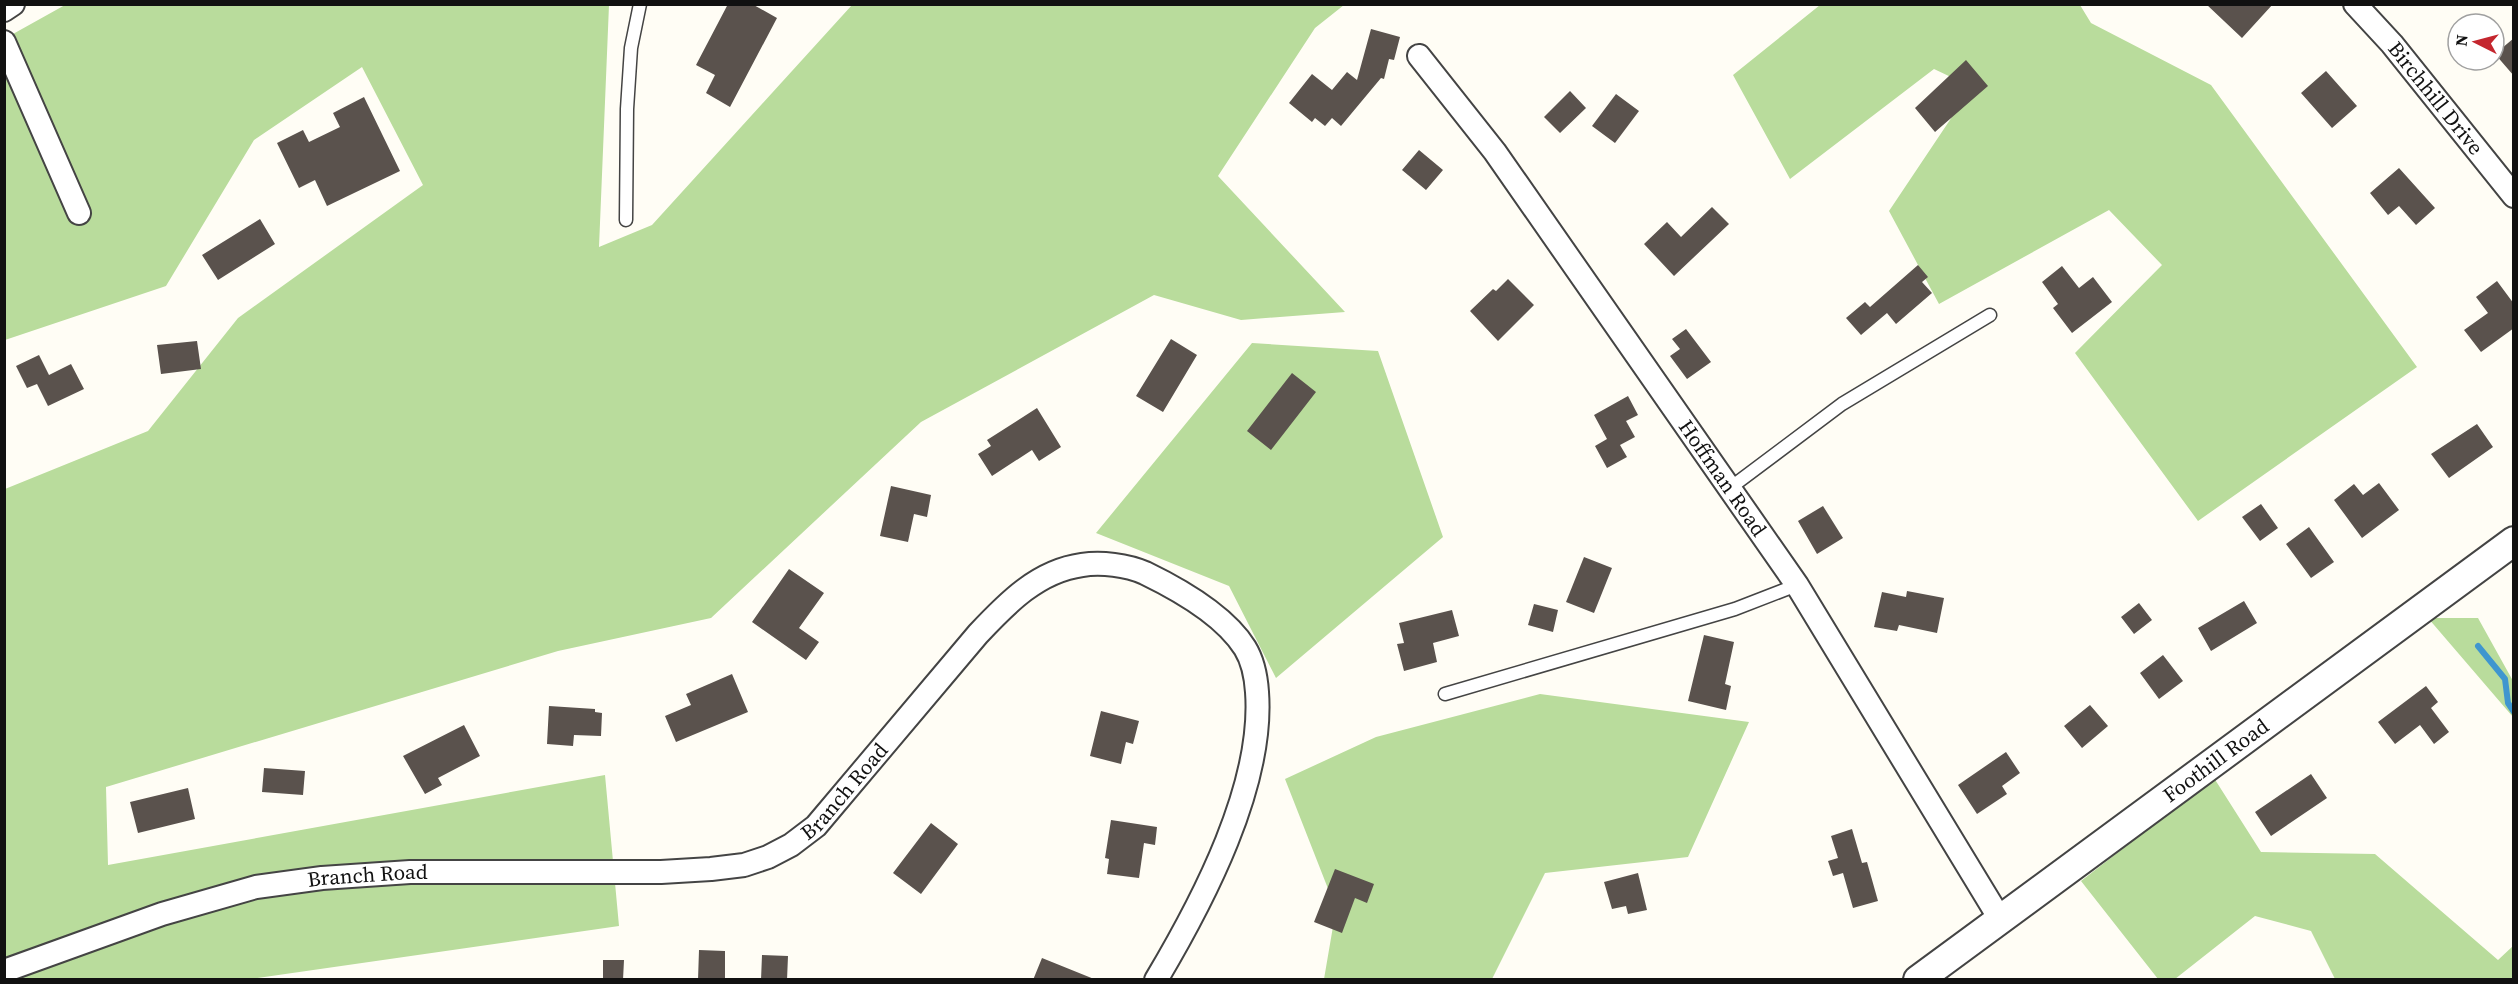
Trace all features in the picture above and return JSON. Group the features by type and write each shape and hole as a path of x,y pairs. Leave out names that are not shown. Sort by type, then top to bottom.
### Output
{"street":[{"path":"4,10 13,4"},
{"name":"Birchhill Drive","path":"2355,4 2392,44 2514,196"},
{"path":"4,42 79,213"},
{"name":"Hoffman Road","path":"1419,56 1495,152 1797,585 2000,919"},
{"name":"Foothill Road","path":"1918,980 2514,542"},
{"name":"Branch Road","path":"4,971 162,914 256,887 322,878 410,872 661,872 711,869 744,864 768,857 791,845 816,826 978,634 1006,605 1034,582 1056,572 1083,564 1121,565 1144,573 1171,588 1224,622 1246,649 1254,668 1257,692 1257,738 1250,774 1214,875 1156,980"}],"lane":[{"path":"626,220 631,48 640,4"},
{"path":"1730,488 1842,404 1990,315"},
{"path":"1445,694 1736,609 1797,585"}],"green space":[{"path":"65,5 609,5 599,247 652,225 852,5 1344,5 1315,28 1218,176 1345,312 1241,320 1154,295 921,422 711,618 558,651 106,787 108,865 605,775 619,926 251,979 5,979 5,489 148,431 238,318 423,185 362,67 254,140 166,286 5,340 4,39"},
{"path":"1820,5 2080,5 2091,23 2211,85 2417,367 2198,521 2075,353 2162,265 2109,210 1939,304 1889,211 1972,87 1934,69 1790,179 1733,75"},
{"path":"1252,343 1378,351 1443,537 1276,678 1229,586 1096,533"},
{"path":"2428,618 2478,618 2513,681 2513,717"},
{"path":"1540,694 1749,722 1688,857 1545,873 1492,979 1324,979 1336,909 1285,779 1376,737"},
{"path":"2214,778 2261,852 2375,854 2498,960 2513,946 2513,979 2335,979 2311,931 2255,916 2175,979 2158,979 2081,881"}],"building":[{"path":"728,4 752,4 777,18 730,107 706,93 715,75 696,65"},
{"path":"2206,4 2273,4 2242,38"},
{"path":"1371,29 1400,37 1394,60 1389,59 1384,79 1381,78 1341,126 1332,118 1325,126 1315,118 1312,122 1289,103 1312,74 1332,90 1347,72 1357,80"},
{"path":"2514,38 2514,76 2506,67 2506,45"},
{"path":"1966,60 1988,86 1935,132 1915,108"},
{"path":"2326,71 2357,106 2332,128 2301,93"},
{"path":"1570,91 1586,108 1560,133 1544,117"},
{"path":"1616,94 1639,111 1615,143 1592,126"},
{"path":"364,97 400,171 327,206 315,180 299,188 277,143 303,130 309,142 340,127 333,113"},
{"path":"1419,150 1443,170 1426,190 1402,170"},
{"path":"2399,168 2435,208 2416,225 2399,206 2388,215 2370,193"},
{"path":"1712,207 1729,224 1674,276 1644,244 1667,222 1681,237"},
{"path":"260,219 275,244 218,280 202,255"},
{"path":"1918,265 1928,277 1922,282 1932,293 1896,324 1887,313 1861,335 1846,318 1865,302 1870,307"},
{"path":"2062,266 2079,288 2093,277 2112,302 2072,333 2053,308 2058,304 2042,282"},
{"path":"1508,279 1534,305 1498,341 1470,311 1493,289 1496,291"},
{"path":"2497,281 2514,304 2514,328 2481,352 2464,330 2488,313 2476,297"},
{"path":"1686,329 1711,362 1687,379 1670,356 1680,349 1672,339"},
{"path":"1171,339 1197,355 1163,412 1136,396"},
{"path":"197,341 201,369 161,374 157,345"},
{"path":"39,355 49,375 71,364 84,389 48,406 37,384 27,388 16,366"},
{"path":"1292,373 1316,392 1271,450 1247,431"},
{"path":"1628,396 1638,415 1626,421 1635,437 1620,445 1627,457 1607,468 1595,446 1607,439 1594,415"},
{"path":"1037,408 1061,447 1039,461 1032,450 992,476 978,454 991,446 987,440"},
{"path":"2477,424 2493,447 2449,478 2431,454"},
{"path":"2379,483 2399,510 2362,538 2334,500 2354,484 2363,495"},
{"path":"891,486 931,495 927,517 914,514 908,542 880,536"},
{"path":"2261,504 2278,528 2260,541 2242,517"},
{"path":"1823,506 1843,538 1817,554 1798,521"},
{"path":"2309,527 2334,562 2311,578 2286,544"},
{"path":"1584,557 1612,568 1594,613 1566,602"},
{"path":"789,569 824,593 799,628 819,642 806,660 752,622"},
{"path":"1907,591 1944,598 1937,633 1899,625 1897,631 1874,627 1882,592 1906,597"},
{"path":"2244,601 2257,623 2211,651 2198,628"},
{"path":"2139,603 2152,620 2134,634 2121,617"},
{"path":"1534,604 1558,610 1553,632 1528,625"},
{"path":"1452,610 1459,636 1433,643 1437,662 1404,671 1397,644 1404,643 1399,623"},
{"path":"1704,635 1734,642 1725,684 1731,686 1726,710 1688,701"},
{"path":"2163,655 2183,681 2159,699 2140,673"},
{"path":"732,674 748,712 676,742 665,716 691,705 686,694"},
{"path":"2426,686 2438,702 2431,708 2449,732 2434,744 2420,725 2395,744 2378,722"},
{"path":"2090,705 2108,726 2082,748 2064,726"},
{"path":"549,706 595,709 595,712 602,713 601,736 574,735 573,746 547,744"},
{"path":"1101,711 1139,721 1133,744 1126,742 1121,764 1090,756"},
{"path":"464,725 480,756 438,778 442,785 425,794 403,756"},
{"path":"2006,752 2020,773 2002,786 2007,794 1977,814 1958,785"},
{"path":"264,768 305,771 303,795 262,792"},
{"path":"2311,774 2327,798 2271,836 2255,812"},
{"path":"188,788 195,819 138,833 130,802"},
{"path":"1111,820 1157,827 1155,845 1144,843 1139,878 1107,874 1109,859 1105,858"},
{"path":"931,823 958,844 921,894 893,873"},
{"path":"1852,829 1862,863 1867,862 1878,901 1853,908 1843,873 1833,876 1828,861 1838,858 1831,836"},
{"path":"1335,869 1374,884 1367,903 1355,898 1342,933 1314,922"},
{"path":"1638,873 1647,910 1628,914 1626,906 1612,909 1604,882"},
{"path":"699,950 725,951 725,980 698,980"},
{"path":"762,955 788,956 787,980 761,980"},
{"path":"1042,958 1094,979 1033,980"},
{"path":"603,960 624,960 623,980 603,980"}],"waterway":[{"path":"2478,646 2505,679 2508,703 2514,712"}]}
